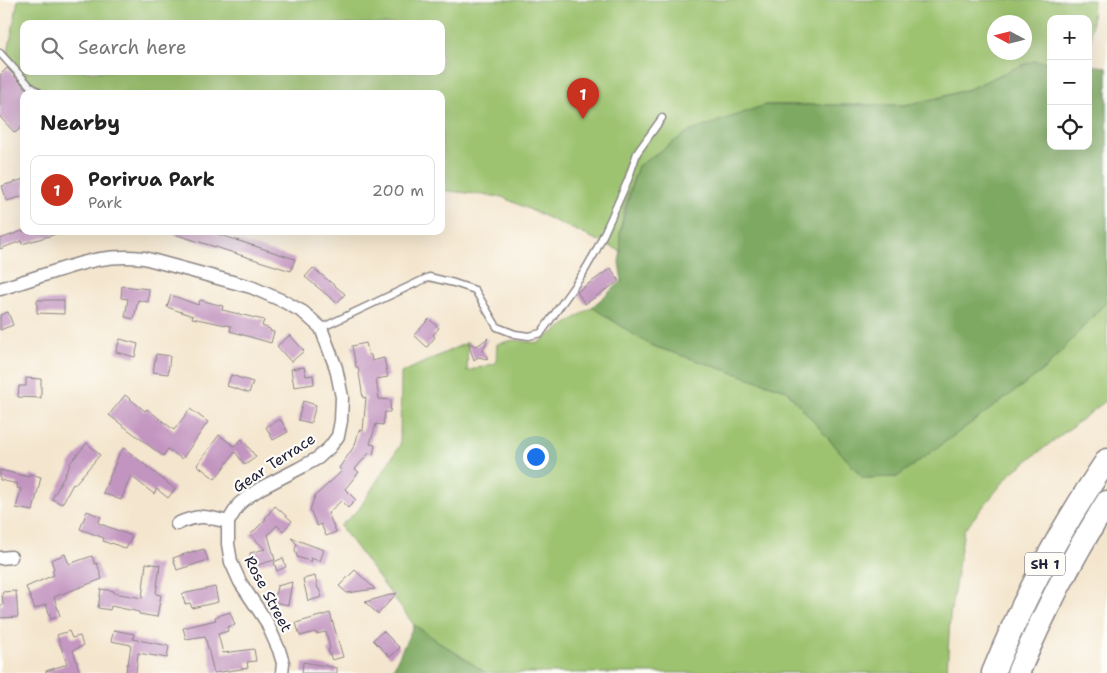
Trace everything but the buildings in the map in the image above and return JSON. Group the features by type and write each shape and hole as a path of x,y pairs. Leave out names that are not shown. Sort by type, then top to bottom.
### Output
{"highway":[{"name":"SH 1","path":"993,673 1014,624 1044,565 1072,515 1107,460"},
{"name":"SH 1","path":"1018,673 1058,589 1107,502"}],"street":[{"name":"Gear Terrace","path":"0,289 92,260 130,256 144,258 250,287 303,312 321,328 336,368 342,397 342,421 338,436 318,458 249,496 239,504 228,522"},
{"path":"177,524 190,518 206,516 228,522"},
{"name":"Rose Street","path":"228,522 228,544 231,562 240,582 273,635 283,663 282,673"}],"lane":[{"path":"0,53 36,90"},
{"path":"321,328 429,277 454,282 475,290 497,327 515,334 529,336 541,333 582,275 596,251 628,180 637,153 662,118"}],"green space":[{"path":"18,0 1093,0 1092,22 1092,15 1047,15 1047,62 1034,61 969,89 905,105 765,105 638,166 622,218 621,251 502,197 445,190 445,90 36,90 23,75 445,75 445,20 20,20 20,72 7,58"},
{"path":"1034,61 1047,62 1047,150 1092,150 1092,65 1107,67 1107,301 1045,369 897,477 863,478 786,390 650,345 592,307 622,281 619,262 621,251 620,235 638,166 688,132 765,105 905,105 969,89"},
{"path":"1107,301 1107,400 1010,474 964,530 950,616 947,673 486,673 414,625 340,526 359,509 400,445 401,373 468,342 467,371 496,363 497,344 514,340 538,343 592,307 650,345 786,390 863,478 897,477 1045,369"},
{"path":"414,625 486,673 391,673"}],"place":[{"name":"Porirua Park","path":"583,119"}]}
